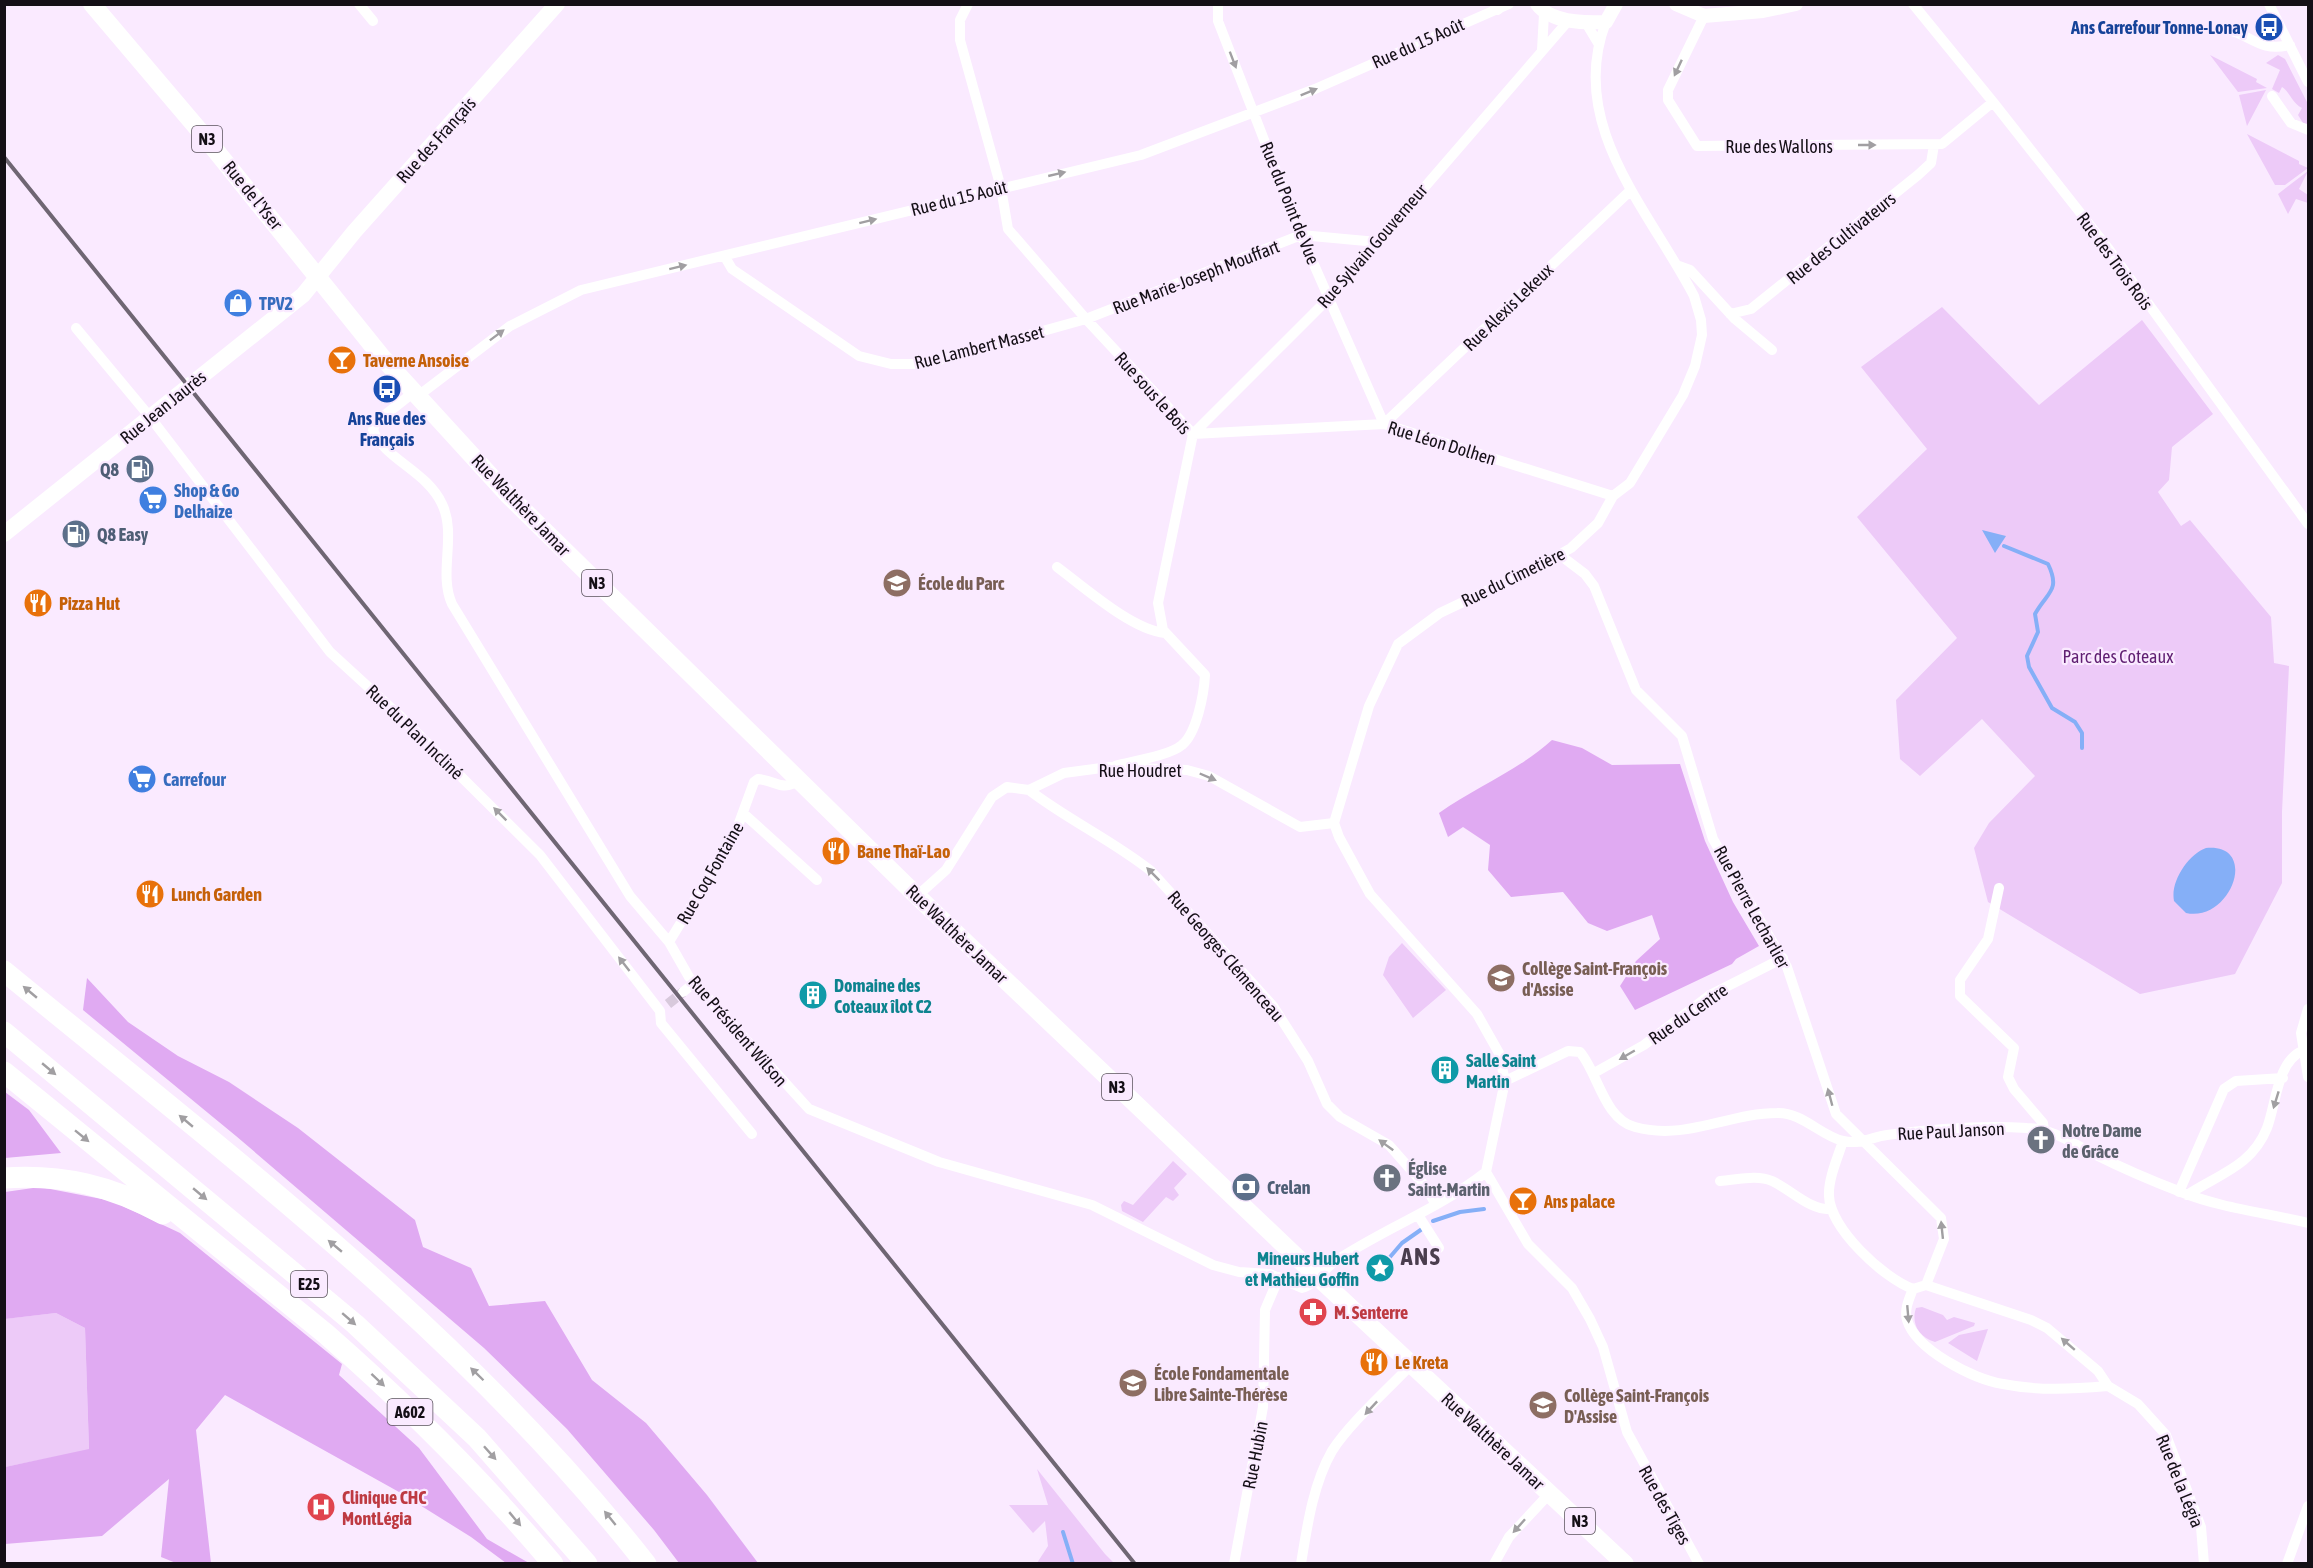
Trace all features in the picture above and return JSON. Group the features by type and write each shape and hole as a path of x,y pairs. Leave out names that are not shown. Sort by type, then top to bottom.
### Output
{"highway":[{"name":"E25","path":"4,970 427,1325 548,1447 646,1563"},
{"name":"E25","path":"4,1032 355,1324 477,1438 587,1563"},
{"path":"4,1072 253,1275"},
{"name":"A602","path":"4,1178 62,1178 112,1190 138,1200 179,1222 253,1275 377,1379 504,1506 553,1563"}],"main road":[{"name":"Rue de l'Yser","path":"92,4 204,136 318,277"},
{"name":"Rue des Français","path":"318,277 354,232 557,4"},
{"name":"Rue Jean Jaurès","path":"4,534 303,296 318,277"},
{"name":"Rue Walthère Jamar","path":"318,277 416,394 508,495 917,896 1411,1365 1625,1563"}],"street":[{"path":"359,4 373,21"},
{"name":"Rue sous le Bois","path":"968,4 960,20 960,40 1001,188 1008,229 1086,320 1193,434 1158,603 1158,618 1165,633 1205,675 1204,693 1195,722 1183,745 1166,753 1109,767"},
{"name":"Rue du Point de Vue","path":"1218,4 1218,21 1301,235 1384,424"},
{"path":"1676,4 1704,15 1762,11 1796,4"},
{"name":"Rue des Trois Rois","path":"1913,4 2108,248 2308,524"},
{"path":"2269,4 2308,82"},
{"path":"1542,50 1541,9 1569,20 1586,23 1606,22 1616,5"},
{"name":"Rue du 15 Août","path":"423,477 377,440 373,430 376,422 510,326 581,290 1141,155 1254,113 1502,6"},
{"name":"Rue des Wallons","path":"1704,15 1668,90 1668,100 1697,146 1934,145"},
{"name":"Rue Sylvain Gouverneur","path":"1193,434 1328,298 1569,20"},
{"name":"Rue du Cimetière","path":"1334,823 1369,706 1398,644 1440,613 1560,555 1589,533 1605,513 1613,496 1630,483 1683,395 1695,366 1702,336 1701,321 1694,296 1610,151 1600,120 1598,43 1606,22"},
{"path":"1586,23 1598,43"},
{"path":"2221,29 2230,29 2266,47 2290,45"},
{"path":"2272,96 2291,123 2308,130"},
{"path":"1934,145 1942,144 1993,102"},
{"name":"Rue des Cultivateurs","path":"1731,314 1750,309 1910,182 1931,163 1934,145"},
{"name":"Rue Alexis Lekeux","path":"1384,424 1631,190"},
{"name":"Rue Marie-Joseph Mouffart","path":"1086,320 1301,235 1377,242"},
{"name":"Rue Lambert Masset","path":"725,257 732,269 848,350 871,360 891,364 925,364 1086,320"},
{"path":"1678,266 1690,270 1731,314 1772,350"},
{"name":"Rue du Plan Incliné","path":"76,328 153,415 330,652 401,717 540,855 664,1007 662,1023 752,1134"},
{"name":"Rue Léon Dolhen","path":"1193,434 1384,424 1613,496"},
{"name":"Rue Président Wilson","path":"423,477 438,495 447,516 447,588 452,604 630,896 669,942 694,983 809,1109 939,1162 1092,1205 1213,1265 1279,1277 1302,1288 1310,1285 1318,1277"},
{"name":"Rue Pierre Lecharlier","path":"1560,555 1586,574 1594,586 1636,690 1682,736 1713,839 1783,958 1836,1114 1941,1218 1944,1239 1926,1285"},
{"name":"Rue sous le Bois","path":"1057,567 1131,620 1156,632 1165,633"},
{"name":"Rue Houdret","path":"917,896 946,870 992,797 1007,787 1029,790 1064,773 1109,767 1187,770 1209,777 1300,827 1334,823"},
{"name":"Rue Coq Fontaine","path":"669,942 744,814 754,782 758,779 781,787 789,787 800,780"},
{"name":"Rue Georges Clémenceau","path":"1029,790 1053,809 1128,853 1151,871 1273,1006 1308,1061 1327,1104 1340,1117 1389,1145 1426,1187 1436,1206"},
{"path":"744,814 817,880"},
{"path":"1318,1277 1335,1262 1436,1206 1486,1172 1505,1081 1499,1053 1477,1014 1370,894 1339,837 1334,823"},
{"path":"1999,888 1988,939 1960,980 1959,996 2014,1048 2008,1077 2014,1089 2043,1123 2044,1130"},
{"name":"Rue du Centre","path":"1594,1073 1644,1045 1710,995 1783,958"},
{"path":"683,992 694,983"},
{"path":"2308,1009 2301,1033 2302,1051 2308,1077"},
{"path":"1505,1081 1568,1051 1580,1052 1616,1114 1632,1126 1689,1130 1780,1112 1843,1141 1829,1195 1834,1221 1873,1261 1902,1285 1913,1289 1926,1285"},
{"path":"2183,1193 2236,1167 2258,1149 2268,1127 2283,1077 2293,1055 2302,1051"},
{"path":"2183,1193 2224,1089 2236,1081 2283,1077"},
{"name":"Rue Paul Janson","path":"1843,1141 1866,1142 1884,1135 1949,1130 2028,1128 2044,1130 2183,1193 2308,1223"},
{"name":"Rue des Tiges","path":"1486,1172 1528,1244 1572,1288 1590,1319 1603,1347 1622,1417 1633,1445 1699,1563"},
{"path":"1720,1181 1761,1178 1771,1180 1821,1210 1832,1209"},
{"path":"1418,1215 1439,1248"},
{"name":"Rue Hubin","path":"1234,1563 1263,1407 1265,1310 1279,1277"},
{"name":"Rue de la Légia","path":"1926,1285 2031,1320 2047,1328 2098,1371 2108,1386 2138,1404 2166,1435 2201,1527 2204,1563"},
{"path":"1913,1289 1907,1302 1906,1318 1915,1338 1971,1374 2002,1384 2061,1390 2108,1386"},
{"path":"1301,1563 1311,1512 1330,1457 1340,1441 1411,1365"},
{"path":"1494,1563 1509,1537 1550,1493"},
{"path":"2287,1563 2308,1506"}],"green space":[{"path":"2210,55 2257,79 2256,82 2267,88 2238,92"},
{"path":"2278,55 2285,59 2308,104 2308,124 2303,123 2298,115 2302,108 2285,89 2282,87 2279,93 2272,89 2280,70 2266,63"},
{"path":"2266,90 2247,126 2239,95"},
{"path":"2247,134 2308,168 2285,185 2275,185"},
{"path":"2308,171 2299,189 2308,195 2308,203 2296,199 2288,214 2278,194"},
{"name":"Parc des Coteaux","path":"1942,307 2039,405 2142,320 2213,414 2172,447 2169,480 2158,492 2181,526 2190,520 2271,617 2274,663 2289,666 2282,812 2282,883 2235,974 2140,994 1988,902 1974,848 1989,823 2035,776 1982,719 1920,776 1900,759 1896,700 1957,638 1857,517 1927,449 1861,367"},
{"path":"1402,943 1446,990 1413,1018 1383,975 1389,957"},
{"path":"1173,1161 1187,1174 1174,1188 1179,1195 1173,1201 1166,1197 1143,1222 1122,1211 1121,1205 1124,1201 1133,1205"},
{"path":"1922,1307 1943,1315 1947,1320 1954,1317 1975,1323 1974,1326 1935,1342 1929,1340 1920,1333 1915,1324 1916,1308"},
{"path":"56,1313 85,1328 89,1450 5,1467 4,1319"},
{"path":"1988,1329 1977,1361 1948,1343 1959,1335"},
{"path":"1037,1469 1114,1563 1037,1563 1048,1546 1045,1521 1033,1533 1009,1505 1048,1505"}],"shaded area":[{"path":"1552,740 1582,748 1612,765 1680,764 1705,841 1733,902 1759,946 1736,959 1732,964 1635,1010 1620,986 1636,961 1660,939 1652,915 1607,931 1588,923 1563,892 1511,897 1488,870 1490,845 1463,827 1448,837 1439,813 1526,760"},
{"path":"87,978 128,1022 178,1056 229,1082 298,1128 415,1220 423,1247 471,1268 489,1306 545,1301 592,1380 646,1423 707,1495 758,1563 679,1563 654,1530 567,1429 484,1348 236,1136 83,1010"},
{"path":"5,1092 29,1110 61,1153 5,1158"},
{"path":"40,1187 112,1201 180,1233 342,1364 339,1375 419,1448 487,1539 529,1563 506,1563 471,1537 399,1492 225,1395 196,1430 211,1563 176,1563 161,1557 169,1479 102,1536 5,1544 5,1467 89,1449 85,1328 56,1313 5,1319 5,1192"}],"water":[{"path":"1982,530 2006,536 1995,553"},
{"path":"2206,848 2222,850 2232,857 2235,869 2233,882 2226,896 2216,906 2202,913 2186,913 2174,901 2175,885 2187,862"}],"waterway":[{"path":"2004,546 2048,564 2052,573 2053,586 2035,614 2038,632 2027,656 2029,667 2052,708 2075,722 2082,733 2082,748"},
{"path":"1433,1221 1460,1212 1484,1209"},
{"path":"1378,1271 1402,1243 1422,1229"},
{"path":"1063,1532 1073,1564"}],"tunnel":[{"path":"668,1004 683,992"}],"railway":[{"path":"4,157 1135,1564"}],"place":[{"name":"Ans Carrefour Tonne-Lonay","path":"2269,27"},
{"name":"TPV2","path":"238,303"},
{"name":"Taverne Ansoise","path":"342,360"},
{"name":"Ans Rue des Français","path":"387,389"},
{"name":"Q8","path":"140,469"},
{"name":"Shop & Go Delhaize","path":"153,500"},
{"name":"Q8 Easy","path":"76,534"},
{"name":"École du Parc","path":"897,583"},
{"name":"Pizza Hut","path":"38,603"},
{"name":"Carrefour","path":"142,779"},
{"name":"Bane Thaï-Lao","path":"836,851"},
{"name":"Lunch Garden","path":"150,894"},
{"name":"Collège Saint-François d'Assise","path":"1501,978"},
{"name":"Domaine des Coteaux îlot C2","path":"813,995"},
{"name":"Salle Saint Martin","path":"1445,1070"},
{"name":"Notre Dame de Grâce","path":"2041,1140"},
{"name":"Église Saint-Martin","path":"1387,1178"},
{"name":"Crelan","path":"1246,1187"},
{"name":"Ans palace","path":"1523,1201"},
{"name":"Mineurs Hubert et Mathieu Goffin","path":"1380,1268"},
{"name":"M. Senterre","path":"1313,1312"},
{"name":"Le Kreta","path":"1374,1362"},
{"name":"École Fondamentale Libre Sainte-Thérèse","path":"1133,1383"},
{"name":"Collège Saint-François D'Assise","path":"1543,1405"},
{"name":"Clinique CHC MontLégia","path":"321,1507"}],"district":[{"name":"ANS","path":"1421,1256"}]}
